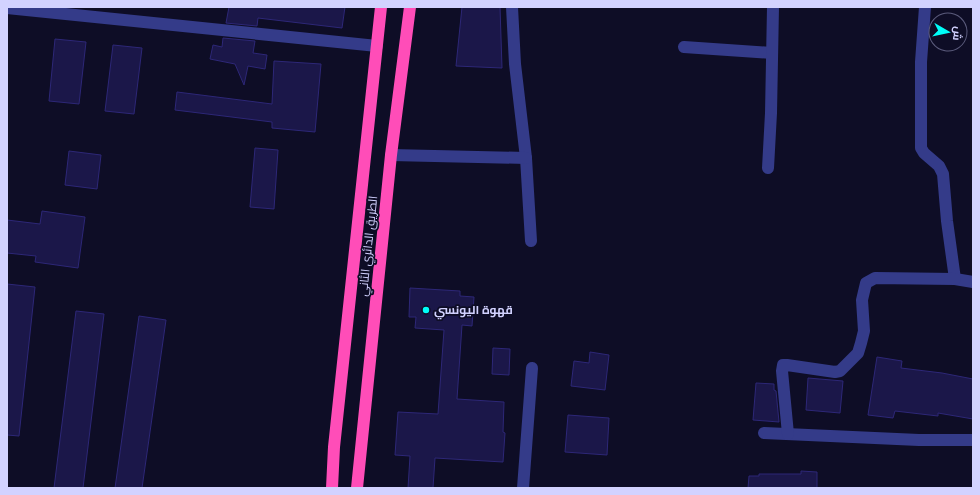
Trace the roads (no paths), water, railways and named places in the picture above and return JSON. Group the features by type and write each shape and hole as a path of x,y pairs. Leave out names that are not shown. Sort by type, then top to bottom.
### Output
{"highway":[{"name":"الطريق الدائري الثاني","path":"332,488 334,447 381,7"},
{"name":"الطريق الدائري الثاني","path":"357,488 391,155 410,7"}],"street":[{"path":"512,7 516,64 526,158 531,241"},
{"path":"768,168 773,7"},
{"path":"925,7 921,62 921,148 924,153 939,166 943,174 955,279"},
{"path":"7,8 104,12 377,46"},
{"path":"684,46 772,53"},
{"path":"391,155 526,158"},
{"path":"788,434 782,370 783,365 835,372 840,371 858,353 863,339 862,300 866,283 875,278 955,279 973,282"},
{"path":"523,488 532,368"},
{"path":"764,433 920,440 973,440"}],"place":[{"name":"قهوة اليونسي","path":"426,310"}]}
